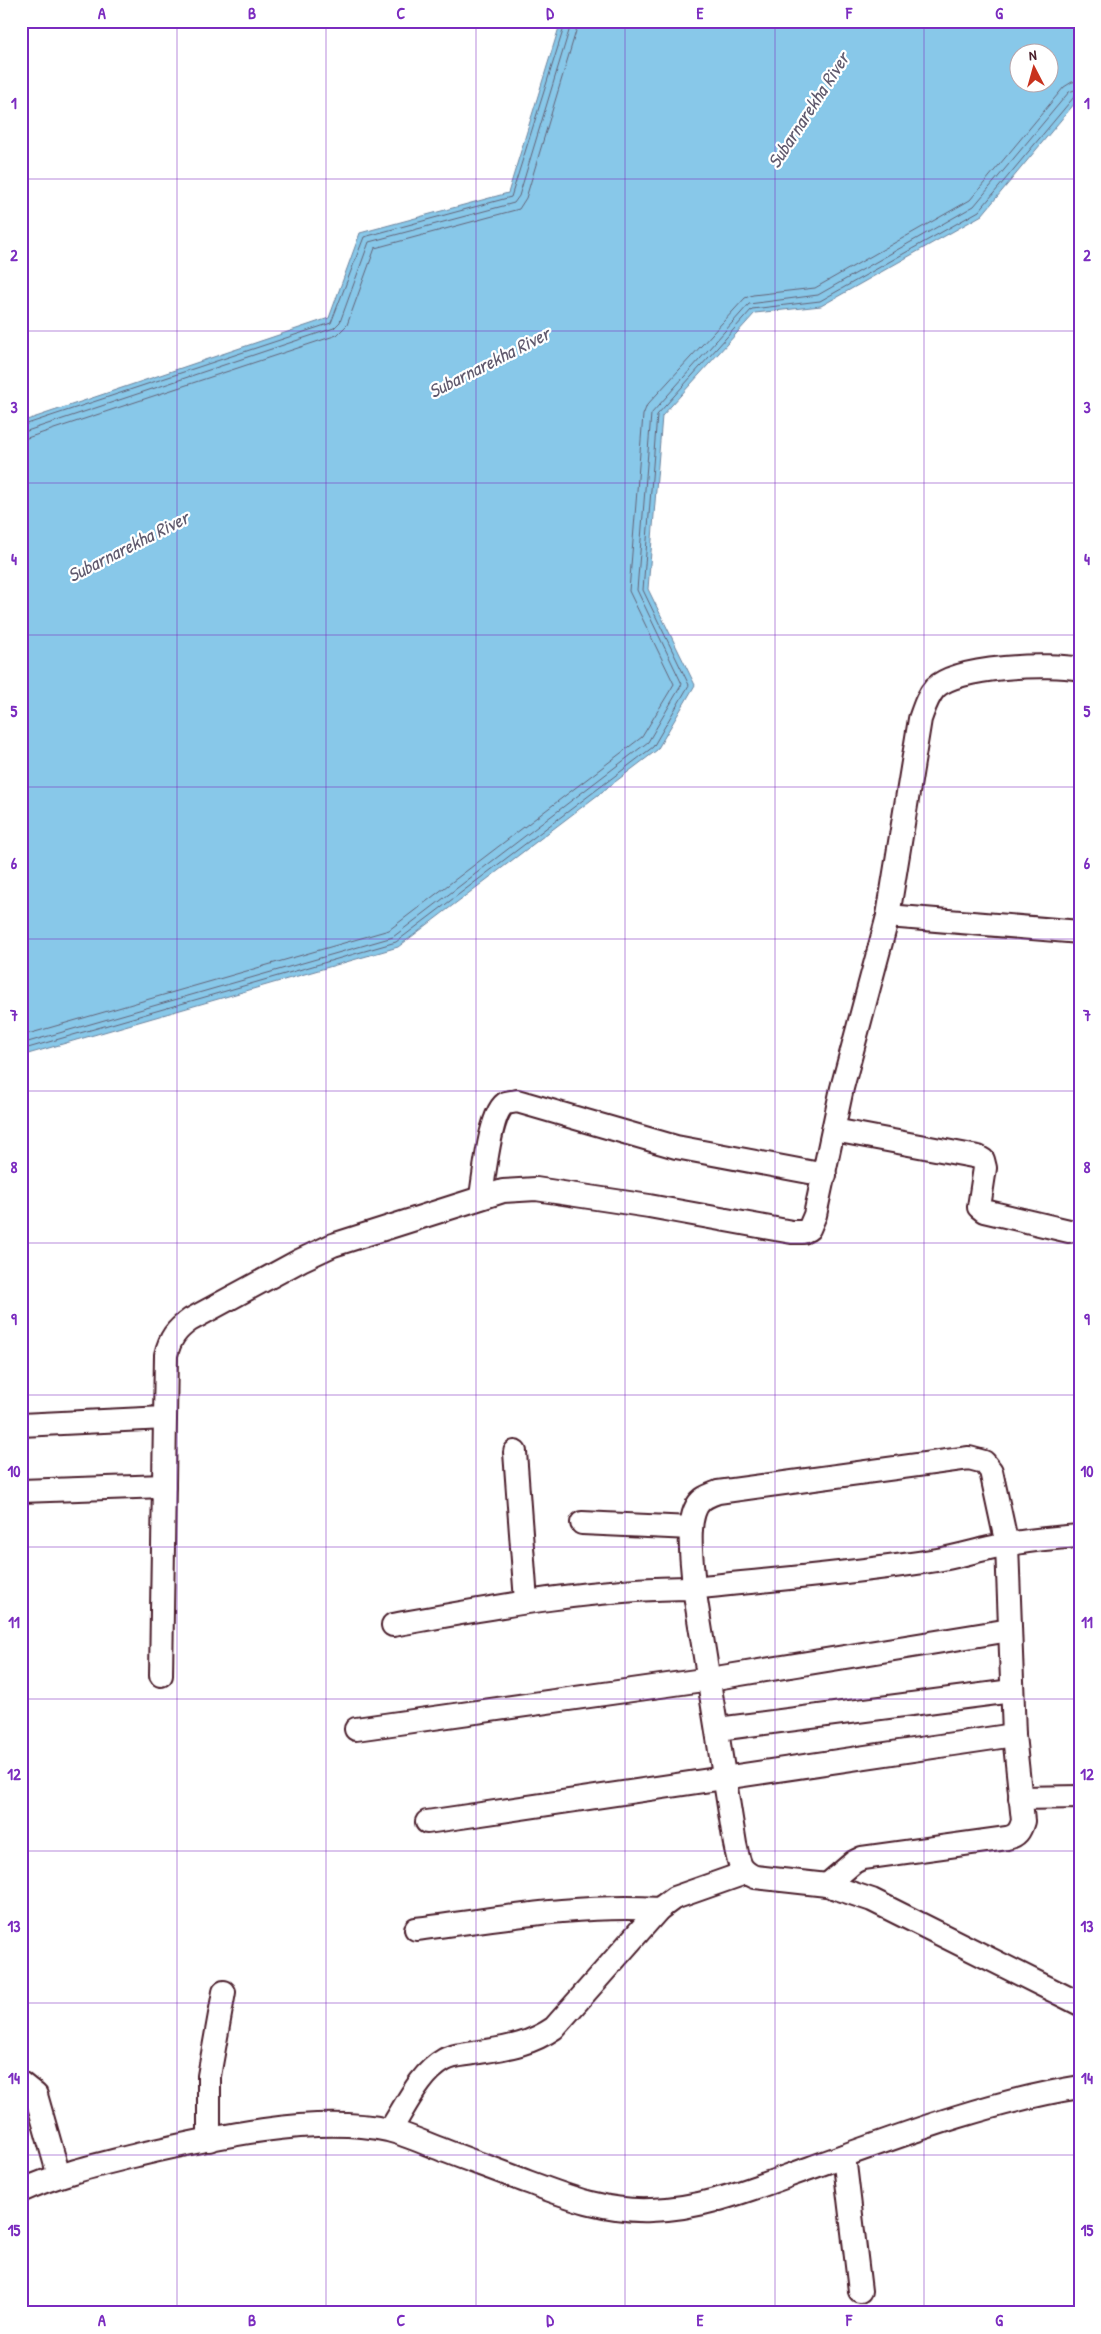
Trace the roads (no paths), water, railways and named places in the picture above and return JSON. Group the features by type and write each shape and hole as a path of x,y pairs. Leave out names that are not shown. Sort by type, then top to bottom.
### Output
{"street":[{"path":"161,1675 166,1355 170,1339 178,1328 301,1260 333,1245 481,1196 520,1189 536,1189 649,1206 792,1232 803,1232 809,1229 813,1223 826,1175 842,1088 888,916 920,719 926,700 937,687 961,676 984,670 1022,666 1080,669"},
{"path":"888,916 1080,932"},
{"path":"481,1196 494,1122 505,1103 517,1101 676,1147 826,1175"},
{"path":"834,1130 978,1157 983,1160 985,1168 979,1207 984,1211 1069,1230"},
{"path":"21,1425 165,1418"},
{"path":"515,1452 526,1601"},
{"path":"827,1885 854,1862 862,1858 1013,1837 1021,1828 1023,1821 1014,1735 1007,1545 991,1471 984,1462 969,1458 718,1492 703,1499 696,1507 691,1528 694,1588 710,1678 735,1844 739,1863 745,1872 755,1877 827,1885 872,1900 1080,2004"},
{"path":"21,1491 164,1486"},
{"path":"582,1523 691,1528"},
{"path":"393,1625 526,1601 646,1588 694,1588 938,1560 1041,1538 1080,1536"},
{"path":"356,1729 710,1678 1010,1630"},
{"path":"718,1729 1012,1691"},
{"path":"427,1822 1014,1735"},
{"path":"1020,1798 1080,1797"},
{"path":"390,2130 424,2078 444,2060 539,2039 554,2028 660,1909 674,1898 745,1872"},
{"path":"416,1929 578,1909 618,1906 660,1909"},
{"path":"209,2140 209,2076 224,1992"},
{"path":"21,2083 36,2095 59,2176"},
{"path":"21,2191 59,2176 209,2140 307,2125 349,2124 390,2130 589,2204 624,2210 654,2210 684,2206 736,2194 934,2124 1019,2098 1080,2087"},
{"path":"844,2156 860,2291"}],"water":[{"name":"Subarnarekha River","path":"561,21 1080,21 1080,97 982,215 821,306 755,313 662,416 648,589 695,685 657,750 398,947 21,1056 21,422 329,318 360,233 508,193"}]}
